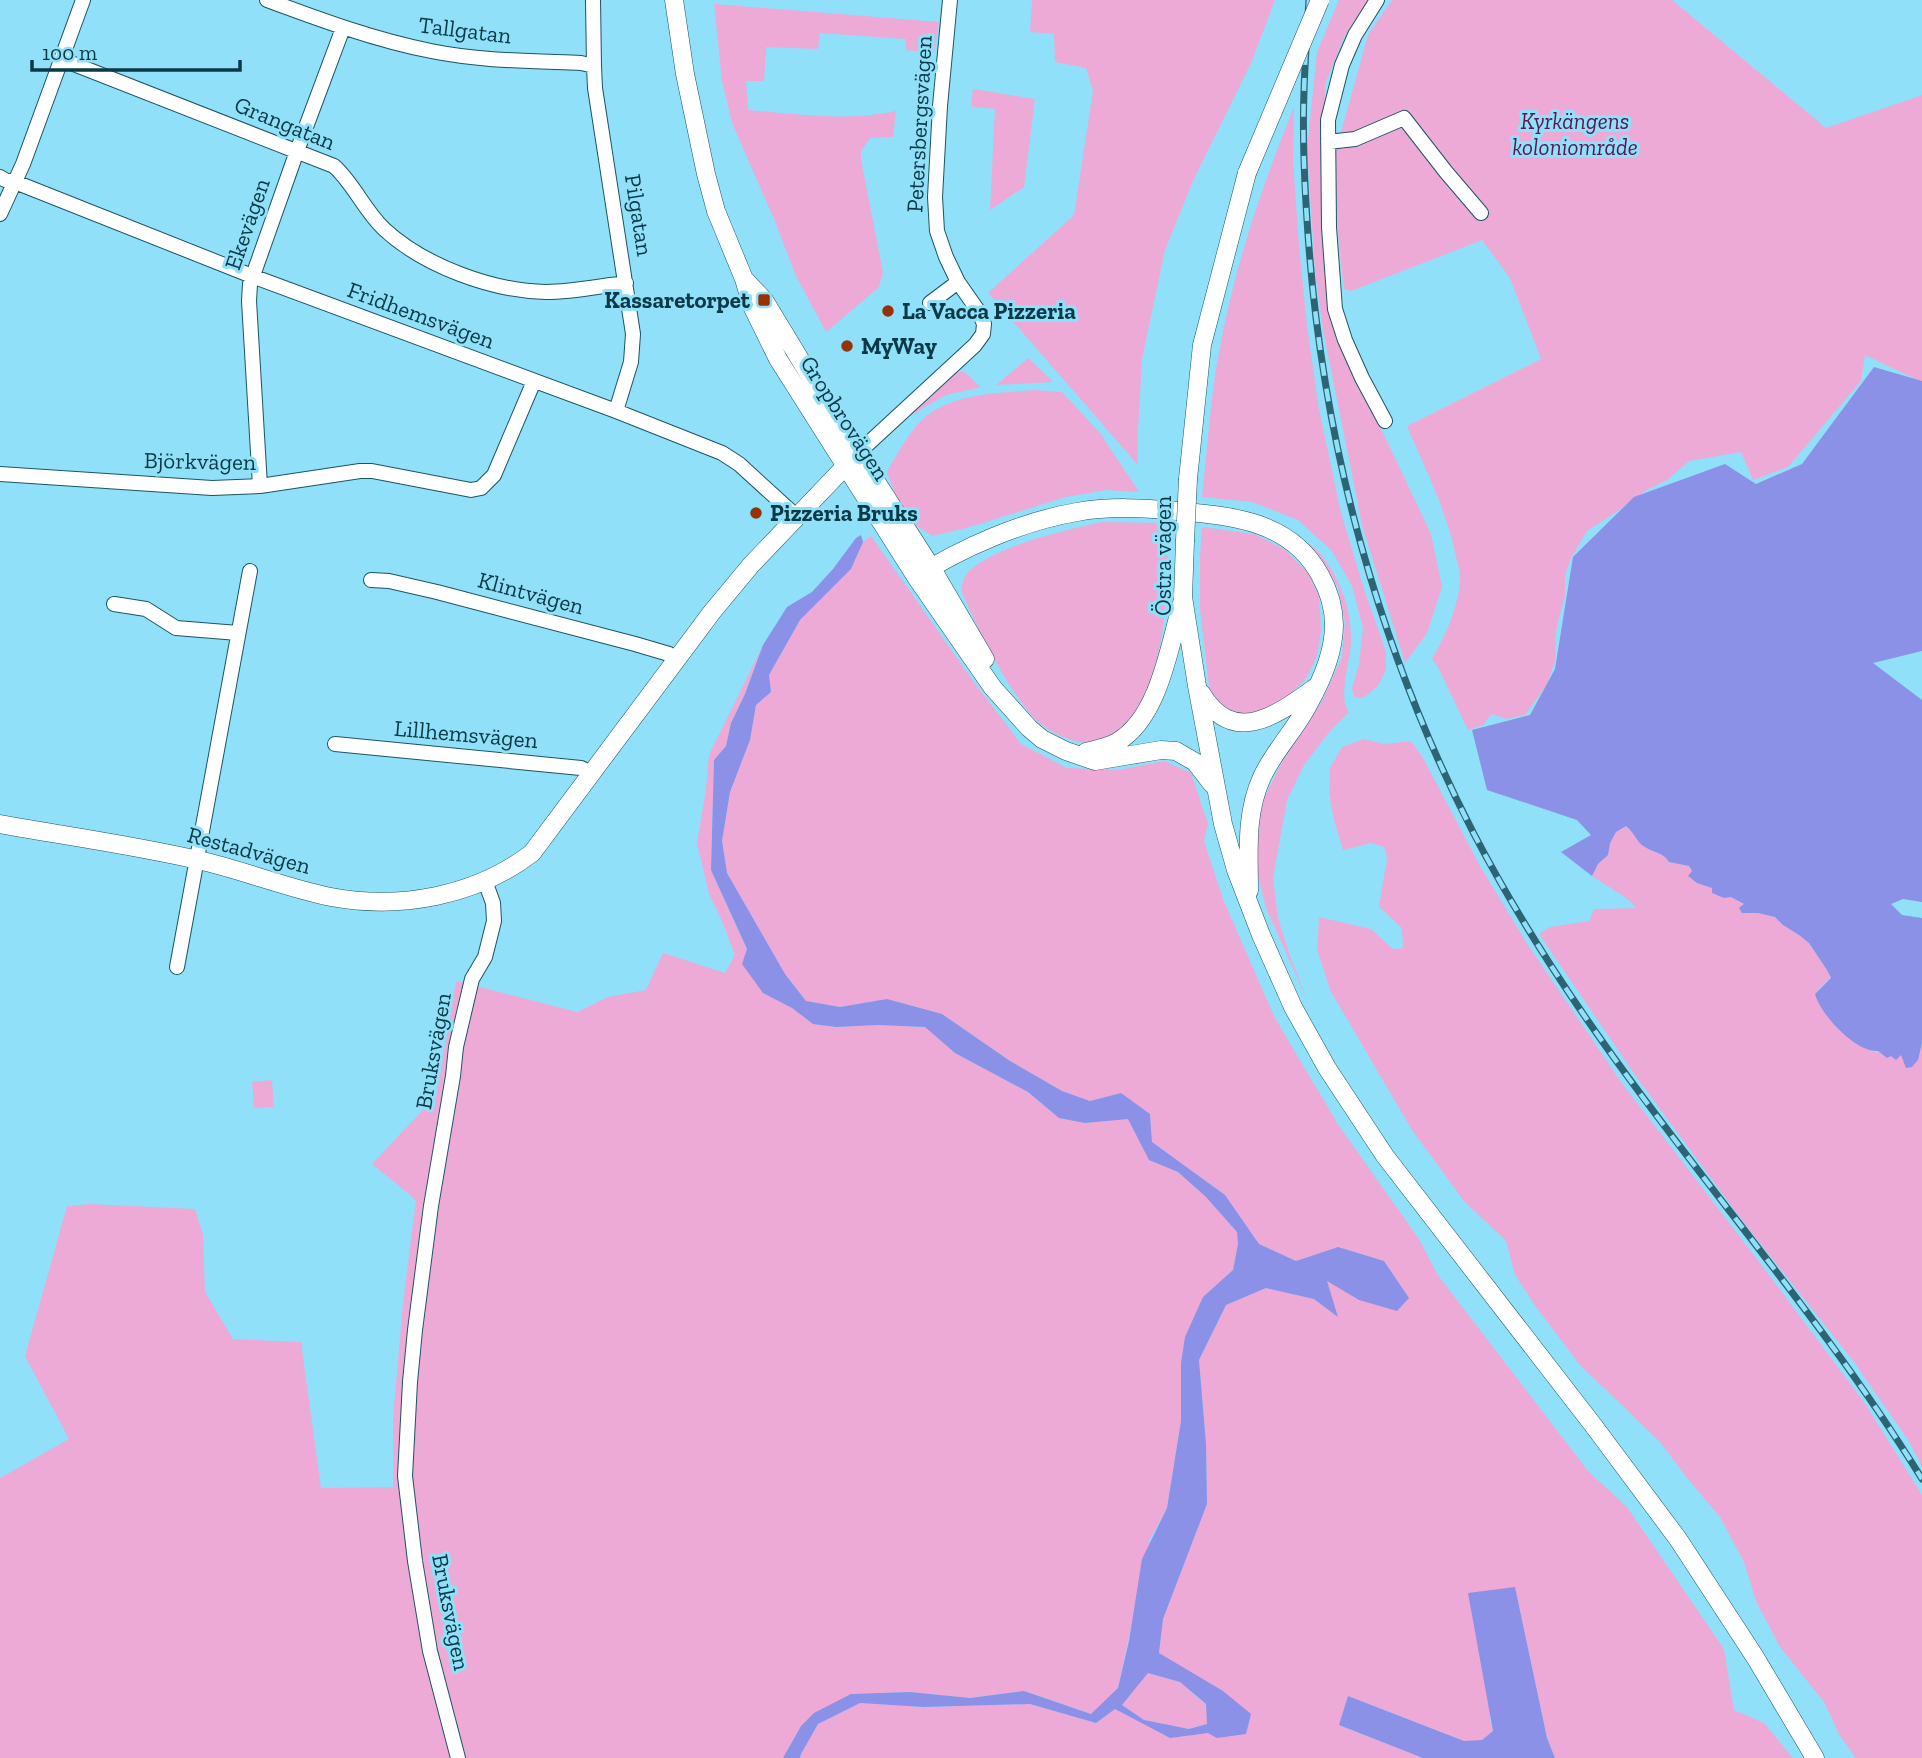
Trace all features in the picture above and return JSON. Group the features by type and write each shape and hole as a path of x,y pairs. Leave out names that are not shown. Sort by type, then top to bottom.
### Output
{"street":[{"path":"0,214 83,0"},
{"name":"Tallgatan","path":"267,0 381,40 452,55 587,64"},
{"name":"Pilgatan","path":"593,0 587,64 595,88 634,334 627,380 616,411"},
{"name":"Petersbergsvägen","path":"852,459 975,345 983,334 984,324 979,312 958,282 937,231 934,197 950,0"},
{"name":"Östra vägen","path":"1320,0 1247,173 1202,345 1188,479 1184,597 1216,790 1237,870 1272,963 1309,1038 1371,1136 1678,1539 1755,1657 1815,1758"},
{"path":"1377,0 1355,36 1342,65 1328,120 1329,227 1335,309 1345,340 1385,421"},
{"name":"Gropbrovägen","path":"675,2 685,74 706,174 716,211 744,279 764,300 916,577 993,688 1014,713"},
{"name":"Ekevägen","path":"260,486 249,301 252,276 343,28"},
{"name":"Grangatan","path":"61,59 334,166 344,175 372,216 385,229 400,242 444,267 475,279 523,290 561,291 626,283"},
{"path":"1328,142 1355,139 1404,118 1479,210"},
{"name":"Fridhemsvägen","path":"0,177 252,276 616,411 731,458 796,516"},
{"path":"930,303 958,282"},
{"name":"Björkvägen","path":"0,474 212,488 260,486 360,471 471,490 481,488 494,475 534,381"},
{"path":"485,881 505,872 532,853 712,612 751,565 852,459"},
{"name":"Gropbrovägen","path":"852,459 931,567 1001,685 1014,713"},
{"path":"916,577 963,550 1017,529 1077,512 1122,507 1207,514 1255,523 1273,529 1306,554 1327,587 1332,604 1332,643 1308,706 1270,763 1256,793 1248,831 1250,905"},
{"path":"177,967 250,571"},
{"name":"Klintvägen","path":"371,580 437,592 635,644 678,659"},
{"path":"1075,754 1118,742 1139,723 1153,700 1184,597"},
{"path":"114,604 146,609 176,628 238,633"},
{"path":"1197,686 1216,713 1238,722 1254,722 1268,718 1316,687"},
{"path":"1014,713 1042,739 1095,761 1161,750 1176,751 1195,762 1216,790"},
{"name":"Lillhemsvägen","path":"335,744 582,768 591,773"},
{"name":"Restadvägen","path":"0,824 198,859 331,897 369,902 437,896 485,881"},
{"name":"Bruksvägen","path":"458,1758 430,1651 415,1561 405,1476 415,1330 456,1047 472,979 485,957 494,921 493,903 485,881"}],"green space":[{"path":"1032,0 1275,0 1252,61 1193,181 1165,250 1142,359 1138,465 988,293 1074,215 1093,91 1086,68 1055,62 1054,34 1030,32"},
{"path":"1339,0 1369,0 1345,35 1325,84 1323,181 1337,336 1431,534 1442,587 1427,633 1405,663 1362,525 1323,330 1315,270 1307,149 1317,52"},
{"name":"Kyrkängens koloniområde","path":"1392,0 1672,0 1826,128 1922,95 1922,382 1865,355 1861,381 1788,467 1753,480 1741,452 1689,461 1667,480 1645,491 1587,531 1570,560 1565,576 1565,595 1556,631 1555,661 1547,684 1525,715 1507,719 1491,714 1483,725 1468,730 1432,659 1454,610 1459,589 1459,568 1441,507 1407,426 1541,359 1510,278 1482,240 1351,291 1344,289 1334,150 1348,145 1341,132 1368,35"},
{"path":"714,4 939,22 934,53 906,50 906,39 820,33 818,49 766,47 764,81 746,81 748,110 841,117 896,111 893,137 870,138 861,151 883,272 879,287 826,332 796,276 732,123 722,81"},
{"path":"973,89 1035,99 1024,187 990,210 995,109 973,107"},
{"path":"1294,107 1293,161 1299,245 1319,409 1341,513 1386,652 1386,669 1378,686 1363,698 1354,697 1352,688 1359,664 1363,628 1352,586 1332,551 1298,520 1252,502 1202,497 1215,375 1224,326 1259,199"},
{"path":"1028,358 1053,382 996,385"},
{"path":"954,372 964,372 981,387 946,395 911,415"},
{"path":"1035,390 1062,392 1100,433 1139,492 1106,490 1066,497 932,536 914,524 896,497 887,472 917,426 941,407 966,398"},
{"path":"1101,522 1169,523 1167,579 1162,637 1142,700 1124,728 1102,741 1091,743 1063,737 1032,716 992,656 961,590 966,575 992,556 1029,541"},
{"path":"1202,527 1254,534 1284,549 1308,573 1319,596 1321,630 1317,656 1305,680 1286,698 1265,709 1240,716 1223,711 1210,694 1200,609"},
{"path":"871,536 1021,744 1067,768 1119,770 1164,761 1191,773 1208,824 1204,841 1223,899 1275,1018 1339,1126 1419,1239 1437,1274 1588,1471 1627,1507 1724,1649 1734,1710 1764,1723 1793,1758 1555,1758 1547,1738 1515,1587 1490,1720 1493,1731 1482,1741 1464,1741 1348,1696 1339,1725 1423,1758 800,1758 818,1724 860,1703 924,1707 1030,1704 1096,1723 1115,1709 1170,1737 1208,1733 1223,1691 1159,1654 1163,1619 1207,1504 1206,1444 1199,1360 1226,1305 1266,1288 1314,1299 1337,1316 1326,1280 1359,1300 1409,1298 1384,1261 1338,1247 1296,1261 1259,1244 1225,1195 1152,1142 1150,1114 1121,1093 1090,1101 1062,1091 1010,1061 942,1014 887,999 840,1007 806,1001 785,974 727,873 722,841 730,792 750,740 756,705 771,692 769,675 800,620 851,569 863,542"},
{"path":"1309,543 1328,563 1341,588 1349,614 1351,642 1344,688 1349,712 1330,731 1304,765 1287,800 1273,878 1278,918 1308,1002 1266,908 1256,869 1257,812 1282,762 1322,701 1342,657 1345,622 1338,587"},
{"path":"763,645 731,723 726,746 714,760 711,870 763,993 792,1008 813,1024 836,1027 925,1027 955,1053 1028,1092 1059,1118 1085,1123 1128,1118 1149,1160 1178,1172 1206,1197 1237,1232 1238,1244 1233,1270 1203,1297 1181,1363 1181,1421 1167,1508 1150,1539 1118,1688 1092,1714 1024,1691 970,1698 910,1692 851,1694 801,1726 783,1758 0,1758 0,1478 69,1439 25,1356 67,1206 90,1204 195,1209 203,1235 205,1292 233,1339 301,1342 321,1488 393,1487 393,1419 403,1303 416,1200 372,1164 435,1097 456,981 577,1012 608,997 646,990 663,953 725,973 735,955 709,894 697,843 709,755"},
{"path":"1364,739 1384,744 1411,741 1423,758 1480,866 1526,942 1621,1082 1866,1405 1922,1495 1922,1758 1856,1758 1840,1736 1824,1702 1780,1647 1756,1601 1744,1562 1720,1517 1660,1442 1580,1365 1536,1307 1515,1275 1506,1241 1464,1201 1412,1130 1330,990 1317,949 1319,917 1371,929 1393,949 1403,948 1402,928 1379,907 1387,858 1384,847 1371,843 1343,850 1334,820 1329,793 1330,768 1342,747"},
{"path":"1626,826 1645,847 1661,854 1669,862 1689,866 1697,883 1712,888 1712,893 1724,898 1731,897 1745,905 1742,913 1775,917 1809,943 1831,978 1818,989 1866,1048 1878,1053 1902,1054 1918,1060 1922,1043 1922,1466 1908,1440 1854,1362 1744,1223 1635,1075 1539,934 1550,927 1589,921 1594,909 1637,908 1592,876 1598,864 1608,855 1616,832"},
{"path":"272,1080 274,1107 254,1108 252,1082"},
{"path":"1147,1673 1180,1682 1206,1705 1208,1724 1189,1729 1144,1720 1122,1705"}],"water":[{"path":"1874,367 1922,381 1922,651 1873,663 1922,700 1922,902 1903,899 1891,904 1902,915 1922,918 1922,1043 1918,1060 1912,1067 1906,1068 1901,1055 1896,1060 1860,1046 1831,1021 1815,994 1831,978 1827,970 1809,943 1775,917 1742,913 1739,908 1744,904 1731,897 1724,898 1712,893 1712,888 1697,883 1688,876 1692,871 1689,866 1669,862 1661,854 1645,847 1626,826 1616,832 1608,855 1598,864 1592,876 1561,852 1591,835 1577,820 1487,790 1472,730 1530,715 1555,669 1573,557 1634,497 1725,464 1756,484 1802,464"},
{"path":"861,535 863,542 851,569 800,620 769,675 771,692 756,705 750,740 730,792 722,841 727,873 785,974 806,1001 840,1007 887,999 942,1014 1010,1061 1062,1091 1090,1101 1121,1093 1150,1114 1152,1142 1225,1195 1259,1244 1296,1261 1338,1247 1384,1261 1409,1298 1397,1311 1359,1300 1327,1281 1338,1317 1314,1299 1266,1288 1226,1305 1199,1360 1206,1444 1207,1504 1163,1619 1159,1653 1223,1691 1251,1714 1246,1734 1217,1738 1208,1733 1170,1738 1115,1709 1096,1723 1030,1704 924,1707 860,1703 818,1724 800,1758 783,1758 801,1726 814,1713 851,1694 910,1692 970,1698 1024,1691 1091,1714 1118,1688 1129,1641 1142,1559 1167,1508 1181,1421 1181,1363 1185,1337 1203,1297 1233,1270 1238,1244 1237,1232 1206,1197 1178,1172 1149,1160 1128,1119 1085,1123 1059,1118 1028,1092 955,1053 925,1027 836,1027 813,1024 792,1008 763,993 742,964 747,949 711,870 714,760 726,746 731,723 763,645 787,607 812,592","holes":["1148,1673 1180,1682 1206,1704 1207,1724 1189,1729 1144,1720 1122,1705"]},
{"path":"1515,1587 1547,1738 1555,1758 1423,1758 1339,1725 1348,1696 1464,1741 1482,1740 1493,1731 1468,1593"}],"railway":[{"path":"1309,0 1304,91 1305,189 1317,324 1328,400 1362,549 1411,694 1474,834 1563,983 1677,1143 1845,1364 1922,1479"}],"place":[{"name":"Kassaretorpet","path":"764,300"},
{"name":"La Vacca Pizzeria","path":"888,311"},
{"name":"MyWay","path":"847,346"},
{"name":"Pizzeria Bruks","path":"756,513"}]}
